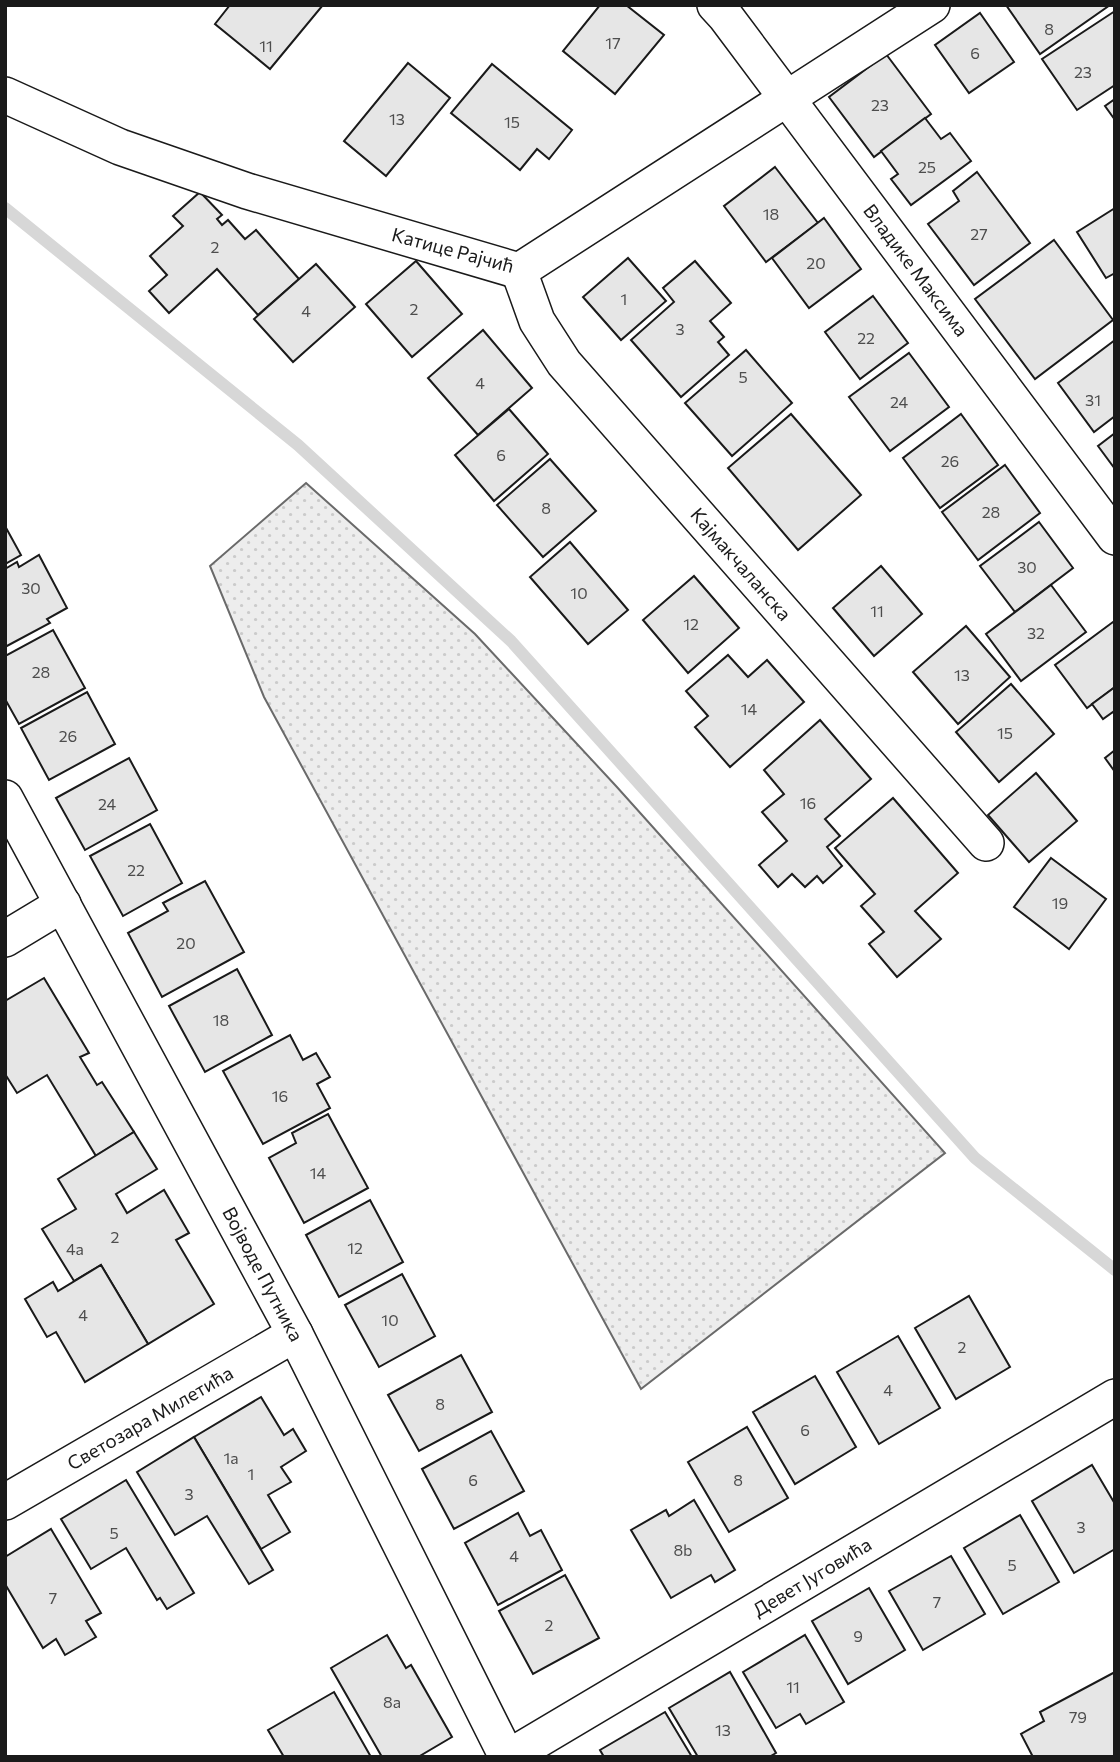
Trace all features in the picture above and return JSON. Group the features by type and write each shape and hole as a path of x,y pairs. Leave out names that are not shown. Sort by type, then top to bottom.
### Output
{"street":[{"name":"Владике Максима","path":"715,5 788,98 1115,537"},
{"name":"Катице Рајчић","path":"5,95 120,147 234,187 519,271 932,5"},
{"name":"Кајмакчаланска","path":"519,271 537,321 565,363 986,843"},
{"name":"Војводе Путника","path":"5,798 295,1334 508,1757"},
{"path":"5,939 63,904"},
{"name":"Светозара Милетића","path":"5,1502 295,1334"},
{"name":"Девет Југовића","path":"508,1757 1115,1397"}],"shaded area":[{"path":"306,483 475,634 616,786 945,1153 641,1389 264,697 210,566"}],"building":[{"path":"230,5 323,5 270,69 215,24"},
{"path":"600,5 626,5 664,35 615,94 563,51"},
{"path":"1006,5 1110,5 1040,54"},
{"path":"1115,11 1115,85 1077,110 1042,59"},
{"path":"980,13 1014,62 969,93 935,45"},
{"path":"886,54 931,114 874,157 829,97"},
{"path":"408,63 450,98 386,176 344,141"},
{"path":"492,64 572,130 549,159 537,149 520,170 451,113"},
{"path":"1115,99 1115,120 1105,106"},
{"path":"925,118 941,139 950,133 971,161 911,205 891,179 898,174 881,151"},
{"path":"775,167 818,223 766,262 724,206"},
{"path":"977,172 1030,243 974,285 928,224 959,201 953,191"},
{"path":"200,192 222,215 217,219 222,225 228,220 245,239 256,230 299,279 258,315 217,269 169,313 149,291 167,275 150,256 183,226 173,216"},
{"path":"1115,208 1115,273 1106,278 1077,232"},
{"path":"824,218 861,269 809,308 772,258"},
{"path":"1054,240 1113,320 1035,379 975,299"},
{"path":"628,258 666,301 621,340 583,297"},
{"path":"416,261 462,314 412,357 366,304"},
{"path":"695,261 731,303 710,321 724,337 718,342 729,355 681,397 631,340 674,302 663,288"},
{"path":"316,264 355,307 293,362 254,319"},
{"path":"873,296 908,343 860,379 825,332"},
{"path":"483,330 532,388 478,435 428,378"},
{"path":"1115,340 1115,416 1094,432 1058,383"},
{"path":"746,350 792,403 732,456 685,403"},
{"path":"909,353 949,407 890,451 849,397"},
{"path":"509,409 548,454 494,501 455,455"},
{"path":"791,414 861,495 798,550 728,468"},
{"path":"961,414 998,465 940,508 903,458"},
{"path":"1115,433 1115,469 1098,446"},
{"path":"550,459 596,511 543,557 497,505"},
{"path":"1005,465 1040,513 978,560 942,512"},
{"path":"1039,522 1073,568 1015,612 980,566"},
{"path":"5,526 21,555 5,564"},
{"path":"570,542 628,610 588,644 530,577"},
{"path":"39,555 67,608 47,619 50,623 5,647 5,569 17,562 19,567"},
{"path":"881,566 922,614 874,656 833,608"},
{"path":"694,576 739,628 688,673 643,620"},
{"path":"1051,585 1086,632 1021,681 986,634"},
{"path":"1113,622 1115,687 1087,708 1055,665"},
{"path":"966,626 1010,677 958,724 913,672"},
{"path":"53,630 85,688 19,724 5,699 5,656"},
{"path":"728,655 748,677 767,660 804,702 730,767 695,727 708,716 686,691"},
{"path":"1011,684 1054,734 999,782 956,732"},
{"path":"1115,687 1115,715 1113,712 1103,719 1092,704"},
{"path":"87,692 115,744 49,780 21,728"},
{"path":"820,720 871,779 825,819 840,836 827,847 842,866 823,883 817,876 805,887 792,874 778,887 759,865 787,841 762,812 784,794 764,770"},
{"path":"1115,750 1115,772 1105,758"},
{"path":"129,758 157,810 85,850 56,798"},
{"path":"1036,773 1077,821 1029,862 988,815"},
{"path":"893,798 958,873 915,911 941,939 897,977 869,944 884,932 861,906 875,894 835,848"},
{"path":"150,824 182,883 123,916 90,856"},
{"path":"1051,858 1106,899 1069,949 1014,907"},
{"path":"205,881 244,952 162,997 128,933 168,911 163,903"},
{"path":"237,969 272,1035 205,1072 169,1006"},
{"path":"44,978 89,1053 80,1057 97,1085 102,1082 134,1132 96,1156 47,1075 17,1093 5,1074 5,1001"},
{"path":"290,1035 303,1060 316,1053 330,1077 317,1084 330,1108 263,1144 223,1071"},
{"path":"328,1114 368,1188 304,1223 269,1158 296,1143 292,1133"},
{"path":"134,1132 157,1169 116,1194 127,1213 164,1190 189,1233 176,1240 214,1304 148,1344 101,1265 74,1281 42,1229 76,1209 58,1179"},
{"path":"370,1200 403,1262 339,1297 306,1235"},
{"path":"101,1265 148,1344 85,1382 56,1332 47,1337 25,1299 53,1282 58,1291"},
{"path":"402,1274 435,1336 379,1367 345,1305"},
{"path":"969,1296 1010,1367 956,1399 915,1328"},
{"path":"898,1336 940,1408 879,1444 837,1372"},
{"path":"461,1355 492,1412 419,1451 388,1395"},
{"path":"815,1376 856,1447 795,1484 753,1412"},
{"path":"261,1397 284,1435 293,1429 306,1451 281,1467 291,1482 268,1495 290,1532 261,1549 194,1437"},
{"path":"747,1427 788,1498 729,1532 688,1462"},
{"path":"491,1431 524,1491 454,1529 422,1469"},
{"path":"194,1437 273,1570 249,1584 207,1516 175,1535 137,1472"},
{"path":"1092,1465 1115,1504 1115,1549 1074,1573 1032,1501"},
{"path":"126,1480 194,1593 167,1609 160,1598 157,1600 126,1548 91,1569 61,1519"},
{"path":"694,1500 735,1570 715,1582 711,1575 671,1598 631,1530 666,1510 669,1516"},
{"path":"518,1513 530,1536 541,1530 562,1570 498,1605 465,1543"},
{"path":"1020,1515 1059,1582 1003,1614 964,1548"},
{"path":"51,1529 101,1613 86,1621 96,1637 65,1655 56,1639 43,1648 5,1584 5,1557"},
{"path":"951,1556 985,1614 923,1650 889,1591"},
{"path":"565,1575 599,1638 533,1674 499,1611"},
{"path":"869,1588 905,1650 848,1684 812,1621"},
{"path":"387,1635 406,1668 411,1665 452,1737 418,1757 382,1757 331,1668"},
{"path":"805,1635 844,1702 806,1724 800,1714 776,1728 743,1672"},
{"path":"730,1672 776,1753 769,1757 698,1757 669,1708"},
{"path":"1115,1672 1115,1757 1033,1757 1021,1734 1044,1721 1040,1712"},
{"path":"334,1692 371,1757 284,1757 268,1730"},
{"path":"665,1712 692,1757 604,1757 600,1750"}],"waterway":[{"path":"5,208 298,445 511,641 975,1158 1115,1270"}]}
